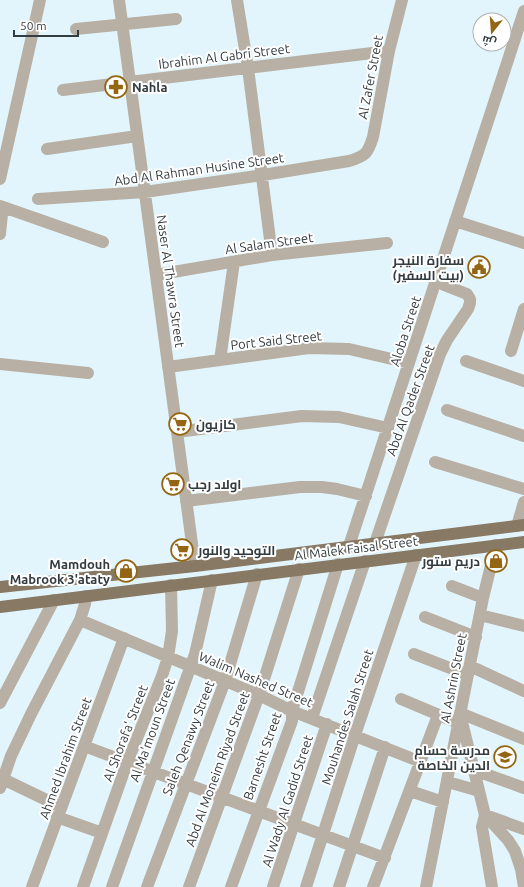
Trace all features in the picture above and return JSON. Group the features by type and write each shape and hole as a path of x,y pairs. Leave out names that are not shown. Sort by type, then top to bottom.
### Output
{"main road":[{"name":"Al Malek Faisal Street","path":"0,587 195,566 521,526"},
{"name":"Al Malek Faisal Street","path":"1,607 524,542"},
{"path":"31,603 27,596 27,588 32,583"},
{"path":"0,587 3,589 6,596 1,607"}],"street":[{"path":"0,178 5,150 40,0"},
{"name":"Naser Al Thawra Street","path":"119,0 195,566"},
{"path":"237,0 263,175 272,255"},
{"name":"Al Zafer Street","path":"362,158 369,149 373,137 389,51 402,0"},
{"name":"Aloba Street","path":"349,546 524,11"},
{"path":"76,29 176,19"},
{"name":"Ibrahim Al Gabri Street","path":"63,90 389,51"},
{"path":"47,149 137,136"},
{"name":"Abd Al Rahman Husine Street","path":"38,199 145,192 263,175 362,158"},
{"path":"0,206 103,242"},
{"path":"0,209 2,214 0,234"},
{"path":"455,221 524,243"},
{"name":"Al Salam Street","path":"156,275 272,255 387,243"},
{"path":"220,360 234,262"},
{"name":"Abd Al Qader Street","path":"375,543 440,354 447,340 468,309 470,303 470,299 467,294 444,285"},
{"path":"511,351 524,309"},
{"name":"Port Said Street","path":"168,367 309,348 348,349 409,363"},
{"path":"466,361 524,381"},
{"path":"0,364 88,373"},
{"path":"447,410 524,436"},
{"path":"177,432 315,415 339,417 388,428"},
{"path":"435,462 524,489"},
{"path":"186,501 300,487 337,489 366,496"},
{"path":"521,526 524,502"},
{"name":"Al Ashrin Street","path":"426,887 448,782 483,598 496,545"},
{"name":"Mouhandes Salah Street","path":"306,887 355,735 416,555"},
{"path":"312,718 365,561"},
{"name":"Barnesht Street","path":"231,887 292,721 292,711 338,564"},
{"name":"Abd Al Moneim Riyad Street","path":"189,887 259,695 299,569"},
{"name":"Saleh Qenawy Street","path":"147,887 225,681 257,574"},
{"name":"Al Ma'moun Street","path":"112,887 198,644 212,580"},
{"name":"Al Shorafa' Street","path":"83,887 127,763 162,676 168,657 172,631 171,585"},
{"path":"452,586 483,598"},
{"path":"86,596 80,620 10,756 1,782 102,833"},
{"path":"0,703 54,600"},
{"path":"480,615 524,626"},
{"path":"425,617 476,637"},
{"name":"Walim Nashed Street","path":"80,620 259,695 292,711 421,762"},
{"name":"Ahmed Ibrahim Street","path":"32,887 124,638"},
{"path":"414,654 469,671 524,691"},
{"path":"401,699 438,715 459,718 524,739"},
{"path":"373,887 438,715"},
{"path":"459,718 485,815 482,827 492,887"},
{"name":"Al Wady Al Gadid Street","path":"273,887 326,724"},
{"path":"84,746 385,858"},
{"path":"338,887 385,748"},
{"path":"474,770 524,788"},
{"path":"448,782 479,791"},
{"path":"410,791 444,802"},
{"path":"485,815 524,829"},
{"path":"485,815 508,840 515,851 522,869 524,887"}],"place":[{"name":"Nahla","path":"116,87"},
{"name":"سفارة النيجر (بيت السفير)","path":"479,267"},
{"name":"كازيون","path":"180,424"},
{"name":"اولاد رجب","path":"173,484"},
{"name":"التوحيد والنور","path":"182,550"},
{"name":"دريم ستور","path":"496,561"},
{"name":"Mamdouh Mabrook 3'ataty","path":"126,571"},
{"name":"مدرسة حسام الدين الخاصة","path":"505,757"}]}
